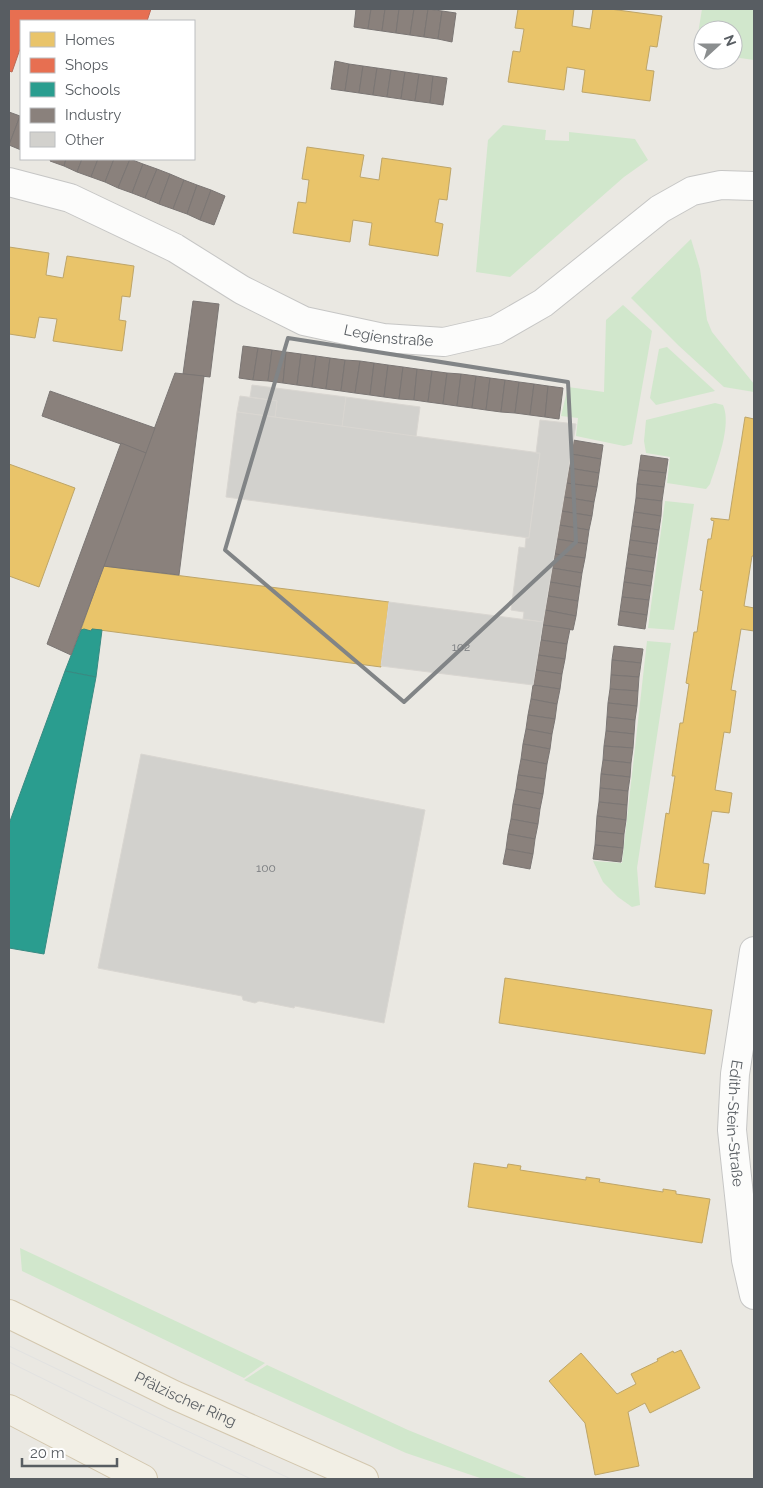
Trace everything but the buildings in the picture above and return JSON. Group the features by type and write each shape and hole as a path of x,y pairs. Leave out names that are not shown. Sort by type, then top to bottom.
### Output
{"main road":[{"name":"Pfälzischer Ring","path":"9,1314 174,1395 364,1479"},
{"path":"9,1409 143,1479"}],"street":[{"name":"Legienstraße","path":"9,182 70,198 175,248 242,290 304,321 383,338 444,342 496,330 543,303 660,209 692,191 721,185 754,186"},
{"name":"Edith-Stein-Straße","path":"754,951 735,1074 732,1130 746,1260 754,1295"}],"highlighted area":[{"path":"288,338 568,382 576,542 404,702 225,550"}],"green space":[{"path":"702,9 754,9 754,60 743,58 743,20 700,20"},
{"path":"503,125 546,130 545,140 569,141 569,132 635,139 648,160 624,177 510,277 476,272 488,140"},
{"path":"691,239 700,269 707,320 712,332 754,384 754,392 724,387 631,298"},
{"path":"623,305 652,331 632,444 624,446 576,436 578,418 561,416 568,387 604,392 606,320"},
{"path":"667,347 715,391 656,405 650,398 659,349"},
{"path":"715,403 723,405 726,423 720,455 710,484 706,489 667,483 670,457 646,453 644,441 646,420"},
{"path":"665,501 694,504 674,630 648,628"},
{"path":"647,641 671,643 637,868 640,905 632,907 618,897 603,882 593,861 622,863"},
{"path":"20,1248 265,1363 244,1378 22,1271"},
{"path":"267,1365 408,1430 529,1479 483,1479 406,1453 244,1380"}],"tram line":[{"path":"9,1346 291,1479"},
{"path":"9,1362 251,1479"}]}
